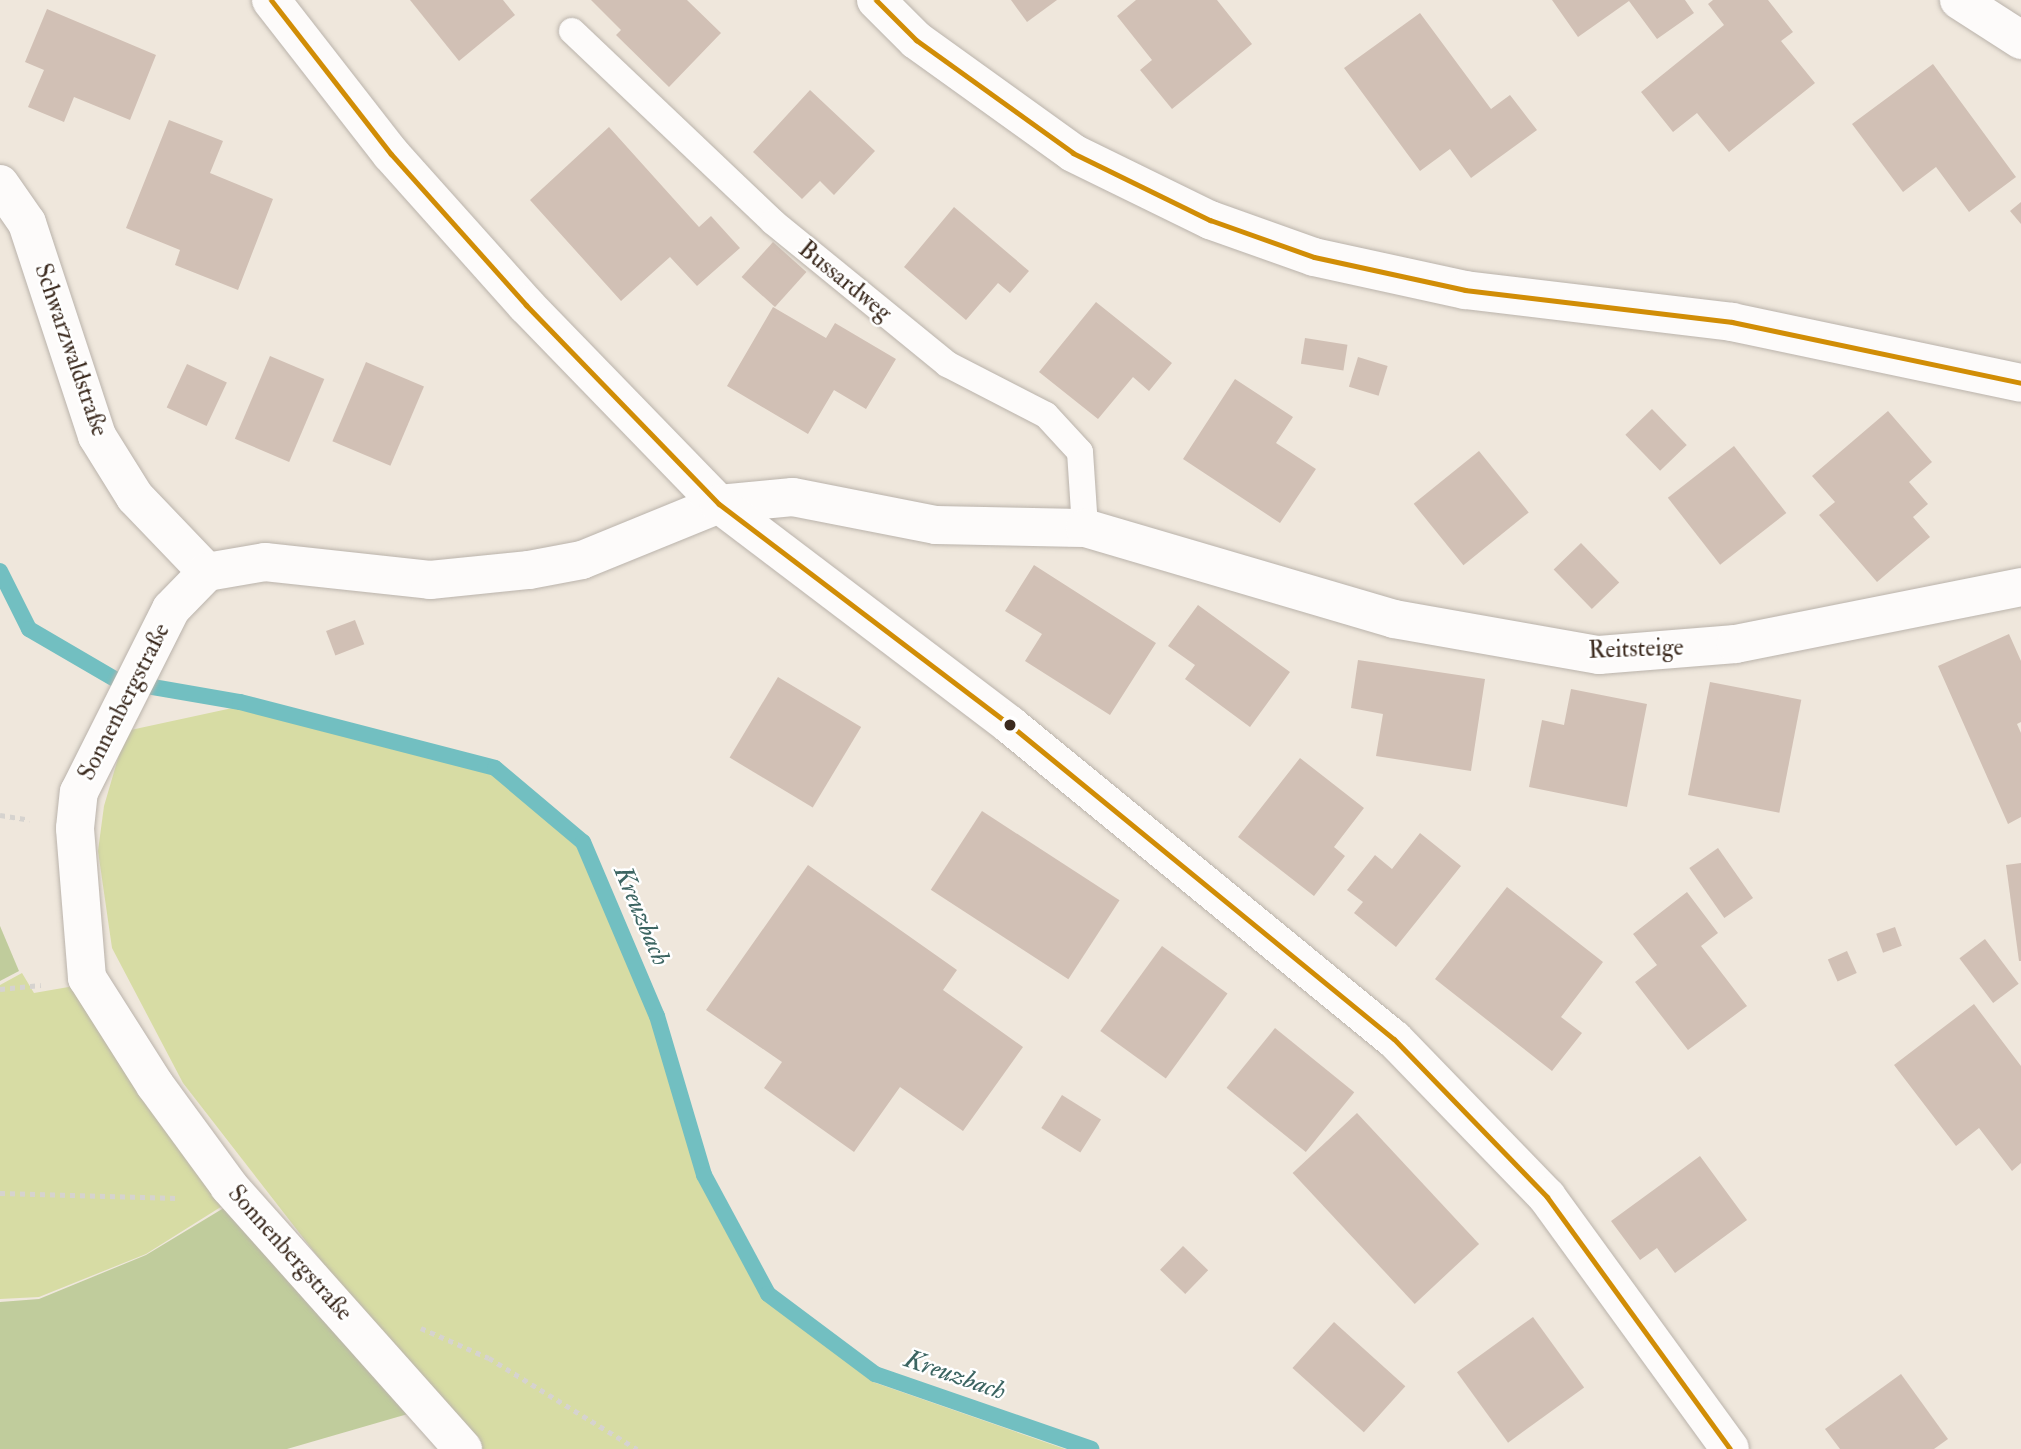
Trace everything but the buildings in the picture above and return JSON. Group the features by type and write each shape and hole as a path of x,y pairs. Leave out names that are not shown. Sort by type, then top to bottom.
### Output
{"street":[{"path":"271,0 391,154 526,305 719,504 1021,733 1394,1039 1547,1197 1730,1449"},
{"path":"876,0 916,40 1073,153 1210,220 1314,257 1465,290 1731,322 2021,383"},
{"path":"1959,0 2021,40"},
{"name":"Schwarzwaldstraße","path":"0,184 27,223 97,436 135,497 207,572"},
{"name":"Reitsteige","path":"719,504 793,497 936,525 1085,528 1394,619 1598,655 1736,644 2021,587"},
{"path":"207,572 265,562 430,580 529,570 582,560 719,504"},
{"name":"Sonnenbergstraße","path":"207,572 171,609 79,792 75,828 87,978 155,1085 229,1186 463,1449"}],"lane":[{"name":"Bussardweg","path":"572,32 773,222 947,364 1046,415 1080,452 1085,528"}],"path":[{"path":"0,989 45,984"},
{"path":"0,1193 180,1198 229,1186"},
{"path":"419,1327 489,1358 637,1449"}],"green space":[{"path":"237,707 493,774 577,847 650,1017 697,1175 763,1298 873,1382 1065,1449 475,1449 353,1302 183,1083 112,948 98,851 104,806 126,731"},
{"path":"0,926 19,971 0,981"},
{"path":"22,973 34,993 80,985 235,1198 146,1254 39,1297 0,1299 0,985"},
{"path":"237,1200 425,1409 287,1449 0,1449 0,1302 39,1299 146,1255"}],"waterway":[{"name":"Kreuzbach","path":"0,571 29,629 118,681 240,702 495,768 583,842 657,1016 704,1175 768,1294 875,1374 1091,1449"}],"transit line":[{"path":"271,0 391,154 526,305 719,504 1010,725 1394,1039 1547,1197 1730,1449"},
{"path":"876,0 916,40 1073,153 1210,220 1314,257 1465,290 1732,322 2021,383"}]}
